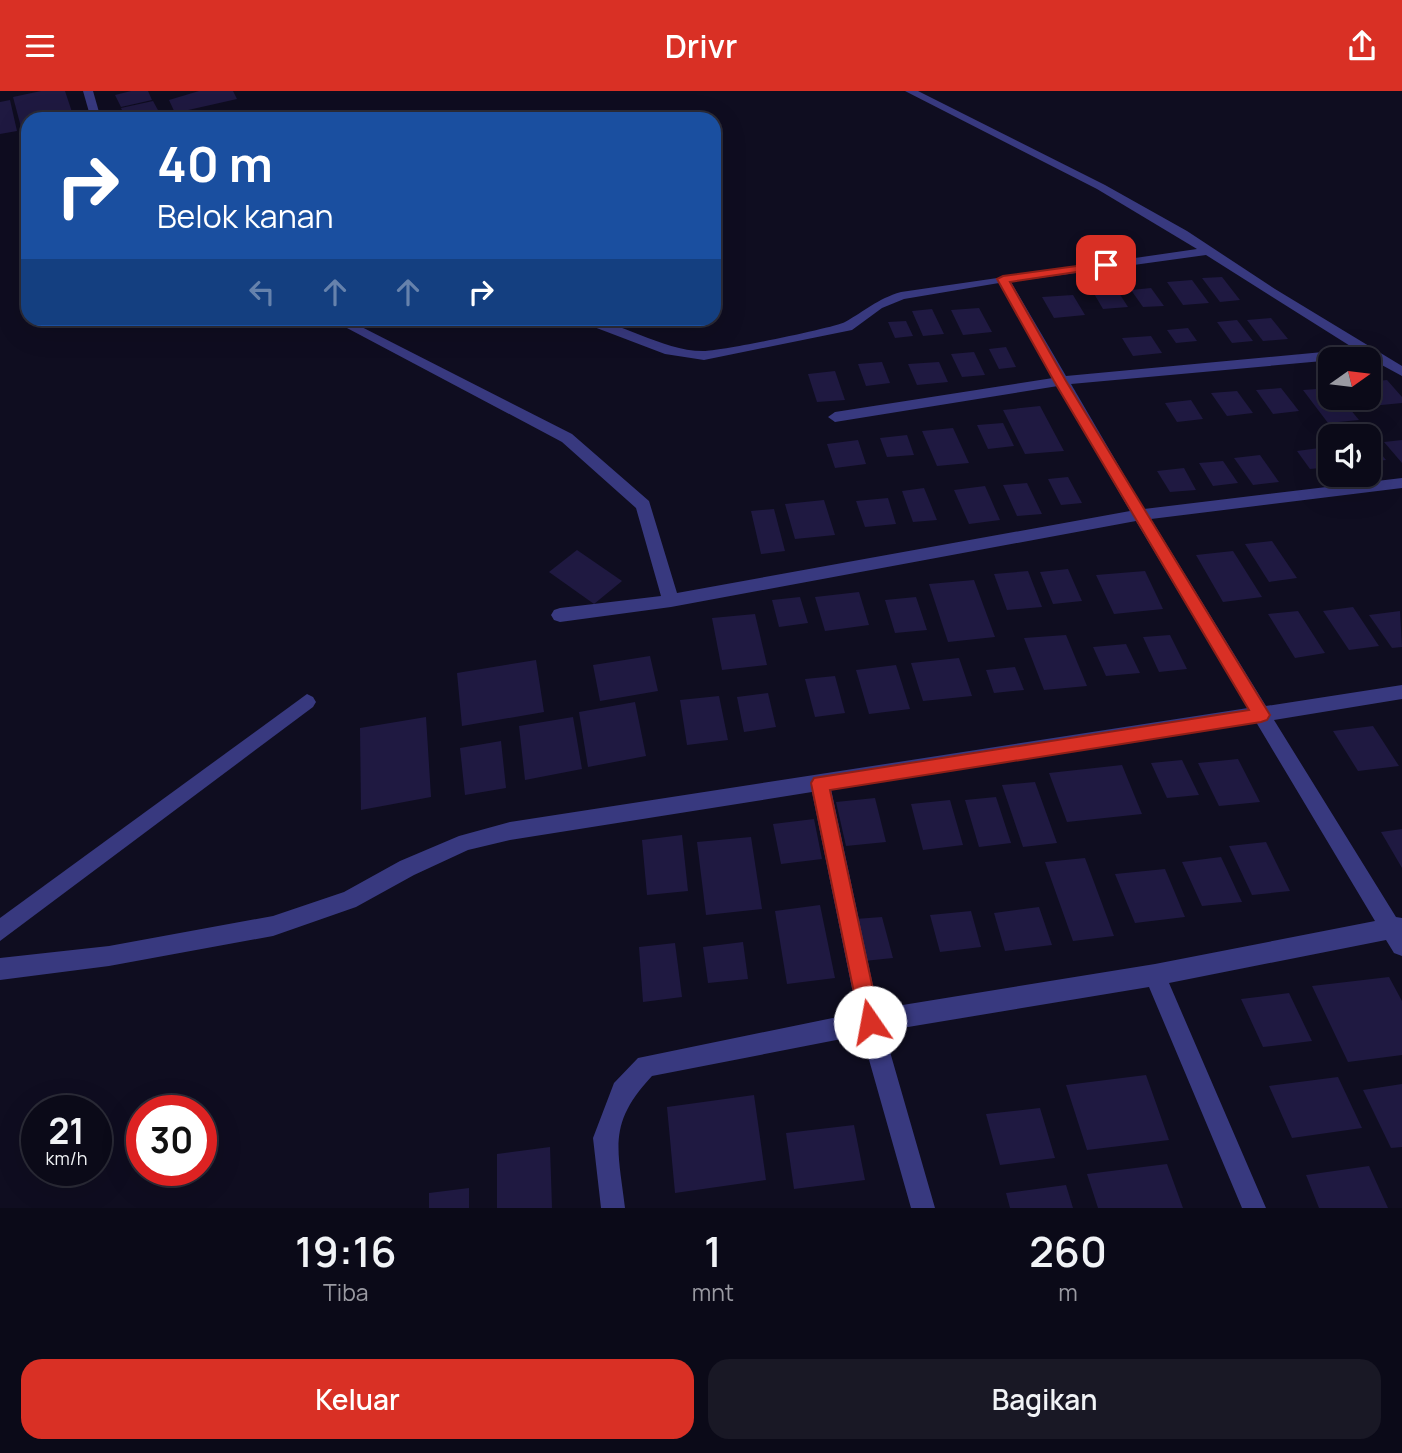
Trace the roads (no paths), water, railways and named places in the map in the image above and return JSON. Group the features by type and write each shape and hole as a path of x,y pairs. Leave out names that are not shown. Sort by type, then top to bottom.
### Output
{"street":[{"path":"88,91 94,112"},
{"path":"910,91 1101,187 1362,347"},
{"path":"600,326 670,351 704,356 847,327 877,305 901,296 1209,251"},
{"path":"613,1208 605,1138 622,1091 646,1066 870,1022 1398,933 1140,515 1003,279"},
{"path":"350,326 566,438 643,505 671,601"},
{"path":"835,417 1060,381 1318,357"},
{"path":"1381,359 1402,372"},
{"path":"559,615 671,601 1140,515 1402,483"},
{"path":"0,969 109,956 274,926 349,900 407,868 466,842 510,831 1402,692"},
{"path":"0,931 307,702"},
{"path":"820,783 870,1022 923,1208"},
{"path":"1154,975 1254,1208"}]}
